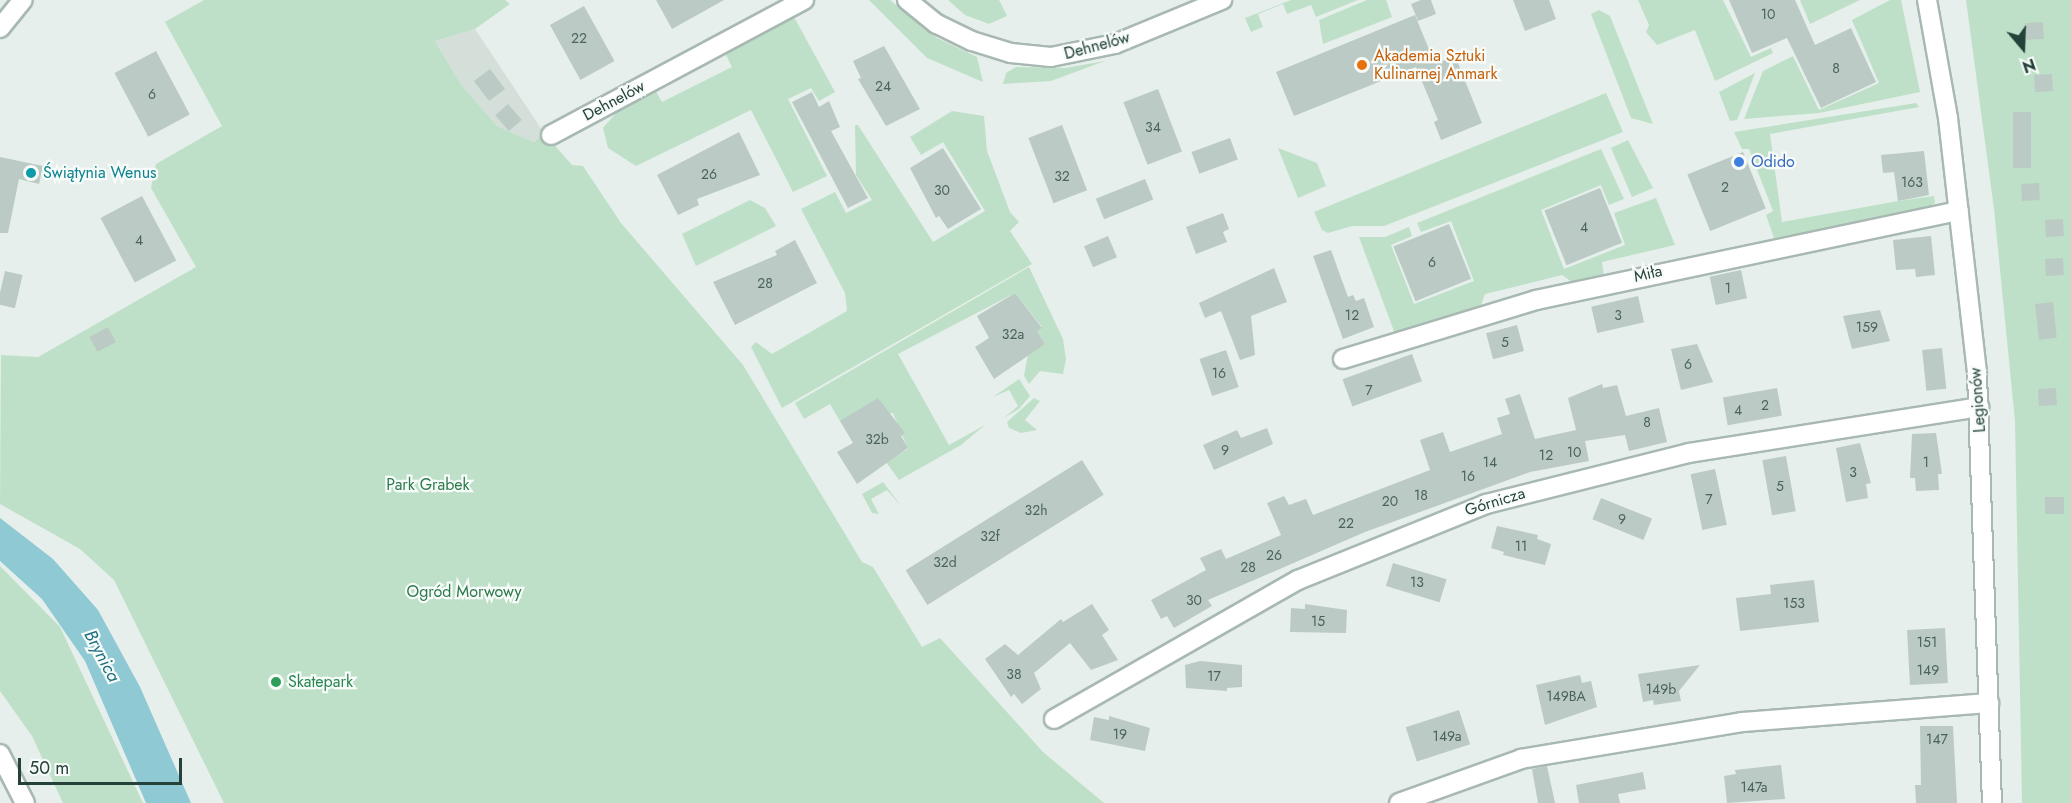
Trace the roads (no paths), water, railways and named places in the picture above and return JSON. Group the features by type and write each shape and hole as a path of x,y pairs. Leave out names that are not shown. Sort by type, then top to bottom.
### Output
{"street":[{"path":"0,28 23,0"},
{"name":"Dehnelów","path":"551,135 804,0"},
{"name":"Dehnelów","path":"907,0 937,24 972,41 1011,53 1051,57 1115,44 1222,0"},
{"name":"Legionów","path":"1927,0 1959,211 1979,407 1992,803"},
{"name":"Miła","path":"1343,359 1536,300 1959,211"},
{"name":"Górnicza","path":"1054,719 1298,580 1486,504 1689,453 1979,407"},
{"path":"1399,803 1521,759 1742,722 1989,703"},
{"path":"0,754 25,803"}],"water":[{"name":"Brynica","path":"0,518 53,559 98,610 140,687 191,803 146,803 85,661 42,599 0,561"}],"place":[{"name":"Akademia Sztuki Kulinarnej Anmark","path":"1362,65"},
{"name":"Odido","path":"1739,162"},
{"name":"Świątynia Wenus","path":"31,173"},
{"name":"Skatepark","path":"276,682"}],"park label":[{"name":"Park Grabek","path":"428,485"},
{"name":"Ogród Morwowy","path":"464,592"}]}
